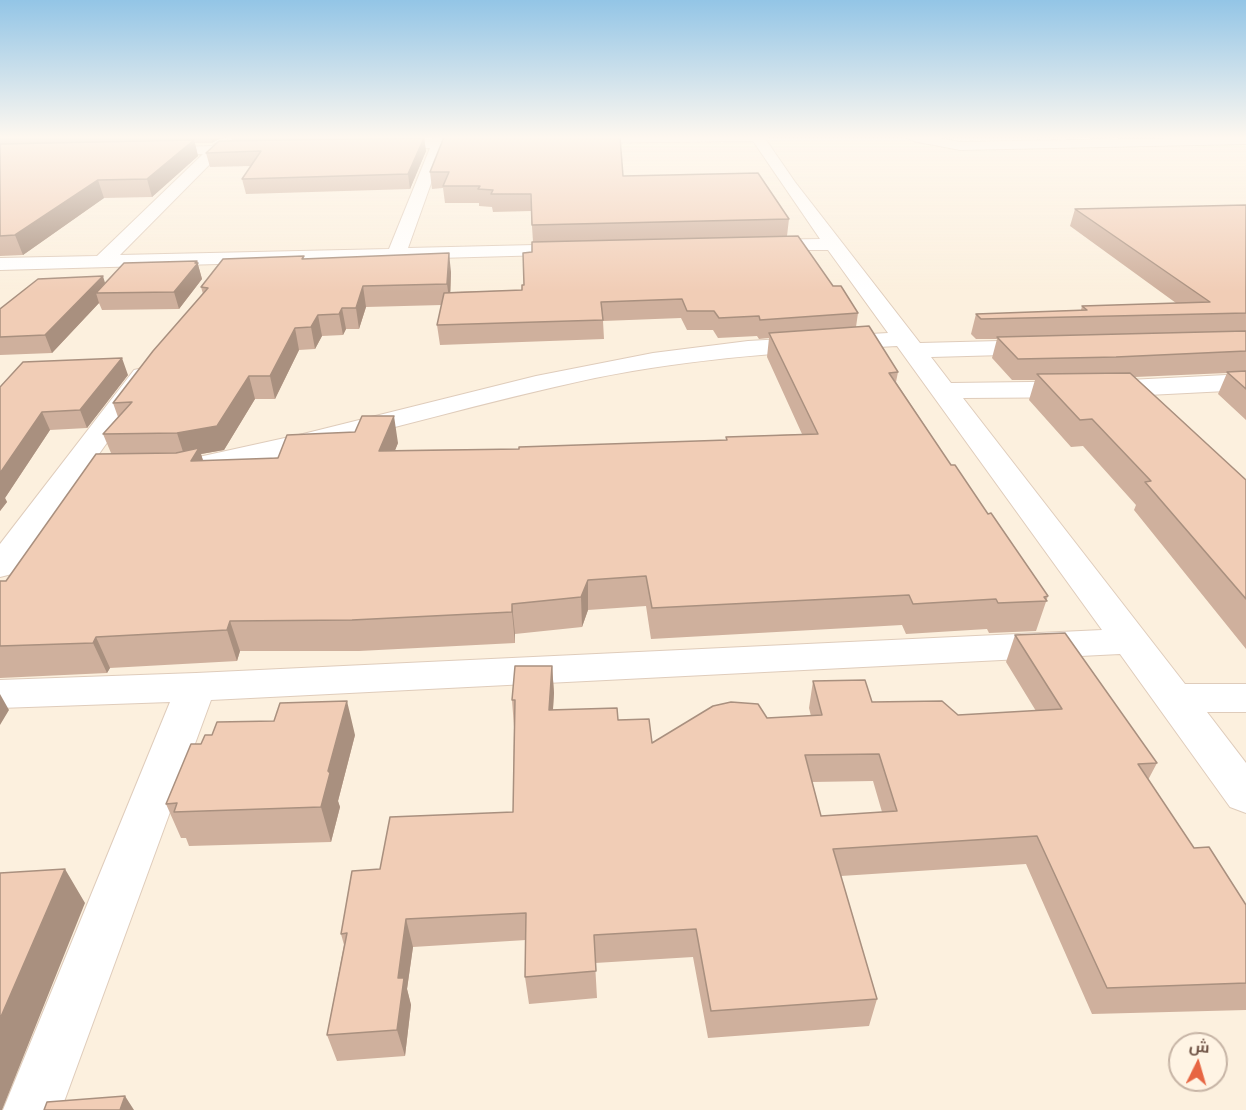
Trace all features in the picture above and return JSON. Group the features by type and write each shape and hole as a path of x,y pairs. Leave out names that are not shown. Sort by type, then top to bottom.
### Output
{"street":[{"path":"103,261 176,189"},
{"path":"396,254 421,189"},
{"path":"792,189 1246,795"},
{"path":"739,246 834,244"},
{"path":"0,264 597,249"},
{"path":"209,287 231,258"},
{"path":"73,469 185,468 235,459 504,391 652,360 754,347 1059,346"},
{"path":"0,567 159,354"},
{"path":"1227,358 1246,373"},
{"path":"945,391 1109,389 1246,382"},
{"path":"0,694 196,687 1130,641"},
{"path":"32,1110 196,687"},
{"path":"1175,698 1246,698"}],"building":[{"path":"0,189 85,189 15,235 0,236"},
{"path":"478,189 769,189 789,219 532,225 531,194 491,194 493,190"},
{"path":"1246,205 1246,313 981,319 976,314 1087,310 1082,306 1210,302 1075,209"},
{"path":"798,236 833,286 841,286 858,313 760,320 759,316 719,318 714,311 687,311 682,299 601,302 603,320 437,325 444,293 522,290 522,285 524,285 523,253 532,252 532,242"},
{"path":"449,253 447,284 363,286 356,308 342,308 339,314 318,315 311,327 295,328 270,376 249,376 217,426 177,433 103,434 132,402 113,403 153,351 208,288 201,287 223,259 304,256 302,259"},
{"path":"197,261 195,263 198,263 174,292 96,293 124,263"},
{"path":"103,276 45,335 0,337 0,309 38,279"},
{"path":"869,326 898,372 889,373 951,465 955,465 988,514 991,513 1048,596 1044,597 1047,601 998,603 996,599 913,604 909,595 652,608 646,576 588,580 581,597 512,604 512,612 352,620 230,621 227,630 96,637 93,643 0,646 0,581 6,581 96,454 176,453 199,448 191,461 278,458 287,435 355,432 362,416 394,416 379,451 519,449 519,447 727,440 726,437 818,434 769,333"},
{"path":"1246,331 1246,351 1116,357 1018,359 997,337"},
{"path":"122,358 80,410 42,412 0,473 0,387 23,362"},
{"path":"1246,371 1246,389 1227,372"},
{"path":"1130,373 1246,480 1246,599 1145,482 1151,481 1092,419 1080,420 1037,374"},
{"path":"1065,633 1157,763 1138,764 1194,848 1209,847 1246,905 1246,983 1107,988 1037,836 833,849 877,999 711,1011 696,929 594,935 596,971 525,977 526,913 406,919 398,978 404,978 397,1030 327,1035 347,933 341,934 352,871 380,869 390,817 513,812 515,700 512,700 515,666 552,666 549,710 617,708 618,720 649,719 652,743 713,706 731,702 758,704 767,718 822,715 813,681 865,680 872,702 942,701 958,715 1062,709 1015,635","holes":["879,754 897,811 821,816 805,755"]},
{"path":"347,701 321,807 174,812 177,803 166,804 191,744 201,744 205,735 212,735 217,722 274,721 280,703"},
{"path":"65,869 0,1019 0,873"},
{"path":"125,1096 120,1110 44,1110 47,1102"}]}
